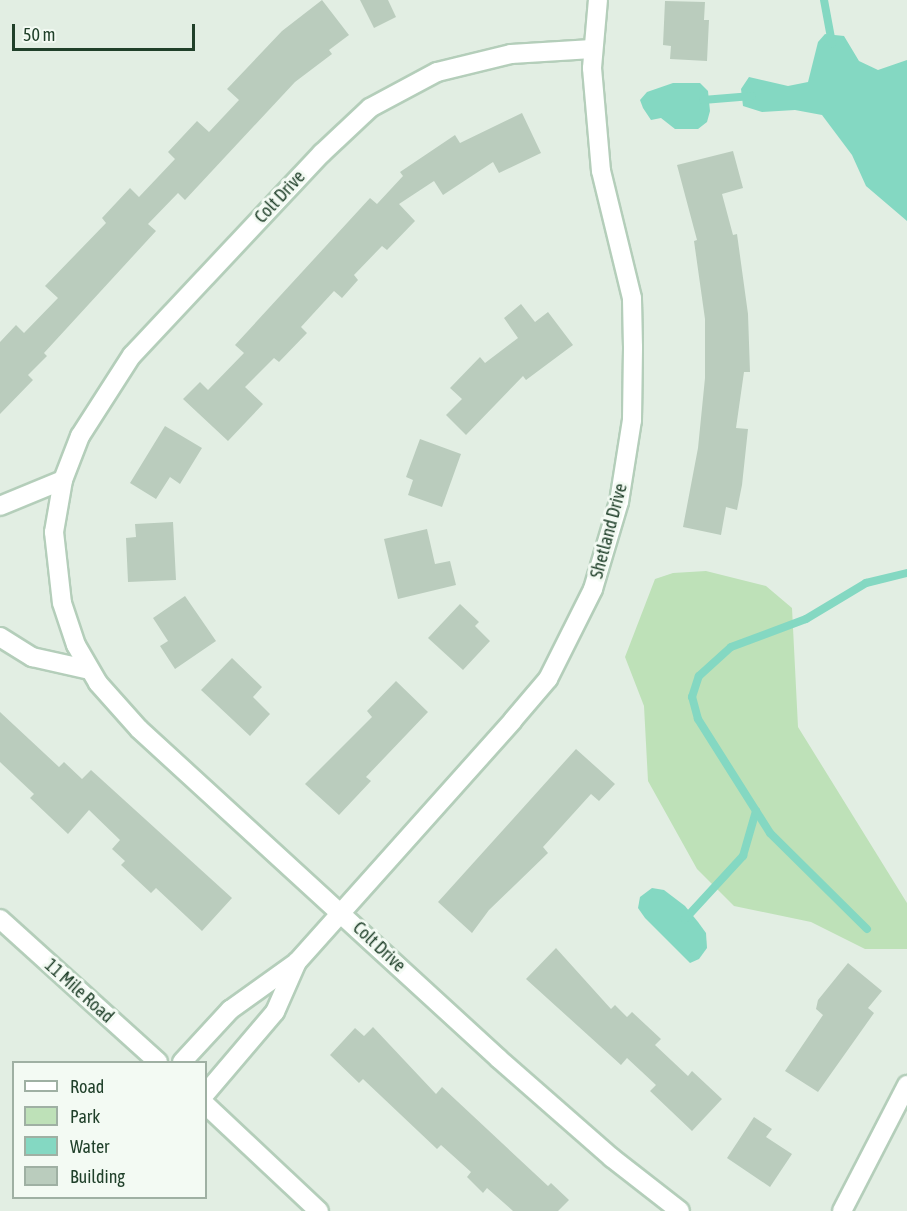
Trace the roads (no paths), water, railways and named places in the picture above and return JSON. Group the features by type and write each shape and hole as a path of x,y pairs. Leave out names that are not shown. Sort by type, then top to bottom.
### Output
{"street":[{"name":"Shetland Drive","path":"183,1061 230,1010 297,962 343,913 548,679 593,589 619,502 632,420 632,298 602,171 592,49 598,0"},
{"name":"Colt Drive","path":"592,49 511,54 437,72 370,108 322,153 132,355 80,436 63,480 54,532 62,603 76,645 90,670 139,729 551,1105 680,1211"},
{"path":"0,506 63,480"},
{"path":"0,637 32,657 90,670"},
{"name":"11 Mile Road","path":"0,919 157,1061"},
{"name":"Shetland Drive","path":"207,1092 275,1012 297,962"},
{"path":"842,1211 907,1085"},
{"path":"207,1106 319,1211"}],"water":[{"path":"825,34 844,36 859,61 878,70 907,60 907,221 866,186 852,155 822,115 795,110 762,112 743,106 741,89 749,77 788,86 808,82 818,42"},
{"path":"673,83 700,83 708,91 710,111 707,122 698,129 675,129 661,118 651,120 643,108 640,100 647,92"},
{"path":"652,888 664,890 685,906 706,933 707,948 699,959 690,963 638,908 640,897"}],"waterway":[{"path":"824,0 832,43"},
{"path":"703,100 752,96"},
{"path":"867,929 770,833 698,719 692,697 699,676 731,647 806,619 866,583 907,573"},
{"path":"685,919 743,856 756,811"}]}
